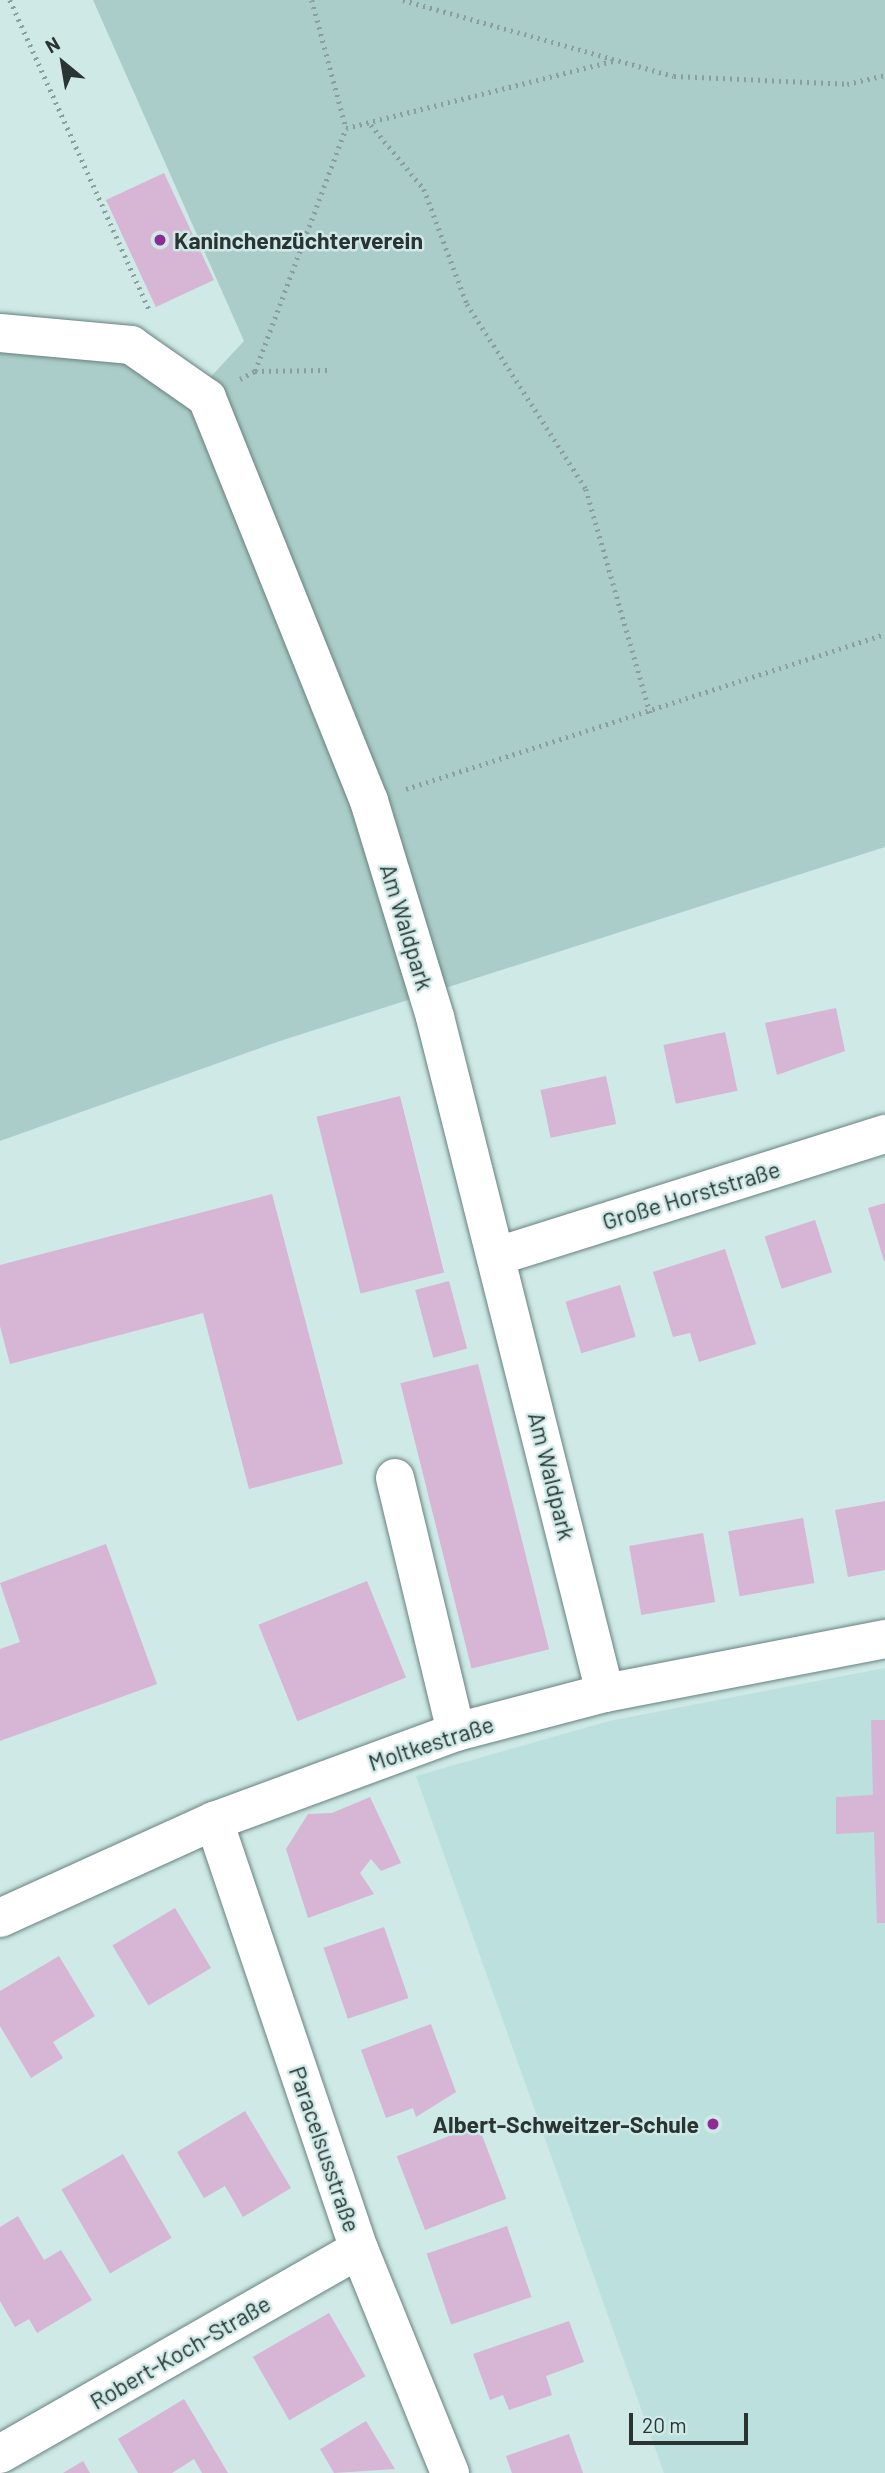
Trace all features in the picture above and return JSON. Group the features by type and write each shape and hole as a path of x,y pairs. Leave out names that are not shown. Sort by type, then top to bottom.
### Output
{"street":[{"path":"0,333 131,345 207,398"},
{"name":"Am Waldpark","path":"207,398 369,801 435,1017 498,1256 605,1693"},
{"name":"Große Horststraße","path":"498,1256 885,1135"},
{"path":"395,1478 456,1732"},
{"name":"Moltkestraße","path":"0,1918 214,1821 456,1732 605,1693 885,1639"},
{"name":"Paracelsusstraße","path":"214,1821 359,2249 450,2473"},
{"name":"Robert-Koch-Straße","path":"0,2454 359,2249"}],"path":[{"path":"10,0 153,317"},
{"path":"255,371 346,128 312,0"},
{"path":"403,0 674,76 847,84 885,75"},
{"path":"346,128 371,125 615,60"},
{"path":"371,125 424,189 467,304 586,489 650,715"},
{"path":"207,398 255,371 329,370"},
{"path":"369,801 650,715 885,634"}],"shaded area":[{"path":"93,0 885,0 885,847 277,1042 0,1141 0,352 122,362 193,396 244,341"},
{"name":"Albert-Schweitzer-Schule","path":"885,1668 885,2473 664,2473 416,1776 609,1721"}],"building":[{"name":"Kaninchenzüchterverein","path":"164,173 214,280 156,307 106,200"},
{"path":"836,1008 845,1051 777,1075 765,1023"},
{"path":"725,1032 737,1091 676,1104 663,1045"},
{"path":"606,1076 616,1124 551,1138 540,1090"},
{"path":"400,1096 444,1273 361,1293 317,1117"},
{"path":"272,1194 343,1464 249,1489 203,1313 10,1364 0,1326 0,1265"},
{"path":"885,1203 885,1261 884,1261 868,1208"},
{"path":"815,1220 832,1272 782,1289 765,1236"},
{"path":"725,1249 756,1344 699,1362 690,1333 673,1337 653,1272"},
{"path":"449,1281 467,1349 433,1358 415,1290"},
{"path":"620,1285 636,1337 581,1353 565,1302"},
{"path":"478,1364 549,1649 472,1669 400,1383"},
{"path":"885,1501 885,1570 848,1577 835,1510"},
{"path":"803,1518 814,1583 740,1596 728,1531"},
{"path":"703,1533 715,1602 641,1615 629,1546"},
{"path":"106,1544 157,1684 0,1741 0,1649 20,1642 0,1583"},
{"path":"367,1581 406,1677 297,1721 259,1625"},
{"path":"871,1720 885,1720 885,1923 877,1923 874,1832 836,1834 836,1797 873,1795"},
{"path":"370,1797 401,1863 381,1871 371,1859 360,1873 374,1894 308,1918 286,1849 308,1814 332,1813"},
{"path":"175,1908 211,1968 148,2006 112,1946"},
{"path":"384,1927 408,1998 348,2019 323,1948"},
{"path":"59,1956 95,2016 53,2042 63,2058 31,2078 0,2026 0,1991"},
{"path":"431,2024 456,2092 416,2117 413,2108 386,2118 361,2050"},
{"path":"245,2111 291,2188 243,2217 225,2186 204,2198 177,2152"},
{"path":"478,2125 506,2199 425,2230 397,2156"},
{"path":"123,2154 172,2238 110,2274 62,2190"},
{"path":"18,2216 44,2260 61,2250 92,2300 37,2333 29,2319 15,2327 0,2301 0,2227"},
{"path":"507,2226 531,2297 451,2325 427,2254"},
{"path":"329,2313 365,2376 289,2420 253,2357"},
{"path":"569,2321 584,2362 546,2376 552,2395 509,2410 503,2395 490,2400 473,2354"},
{"path":"184,2399 228,2473 202,2473 194,2459 172,2473 138,2473 118,2439"},
{"path":"366,2421 395,2469 334,2473 320,2449"},
{"path":"569,2434 583,2473 512,2473 506,2456"},
{"path":"83,2461 90,2473 63,2473"}],"place":[{"name":"Kaninchenzüchterverein","path":"160,240"},
{"name":"Albert-Schweitzer-Schule","path":"713,2124"}]}
